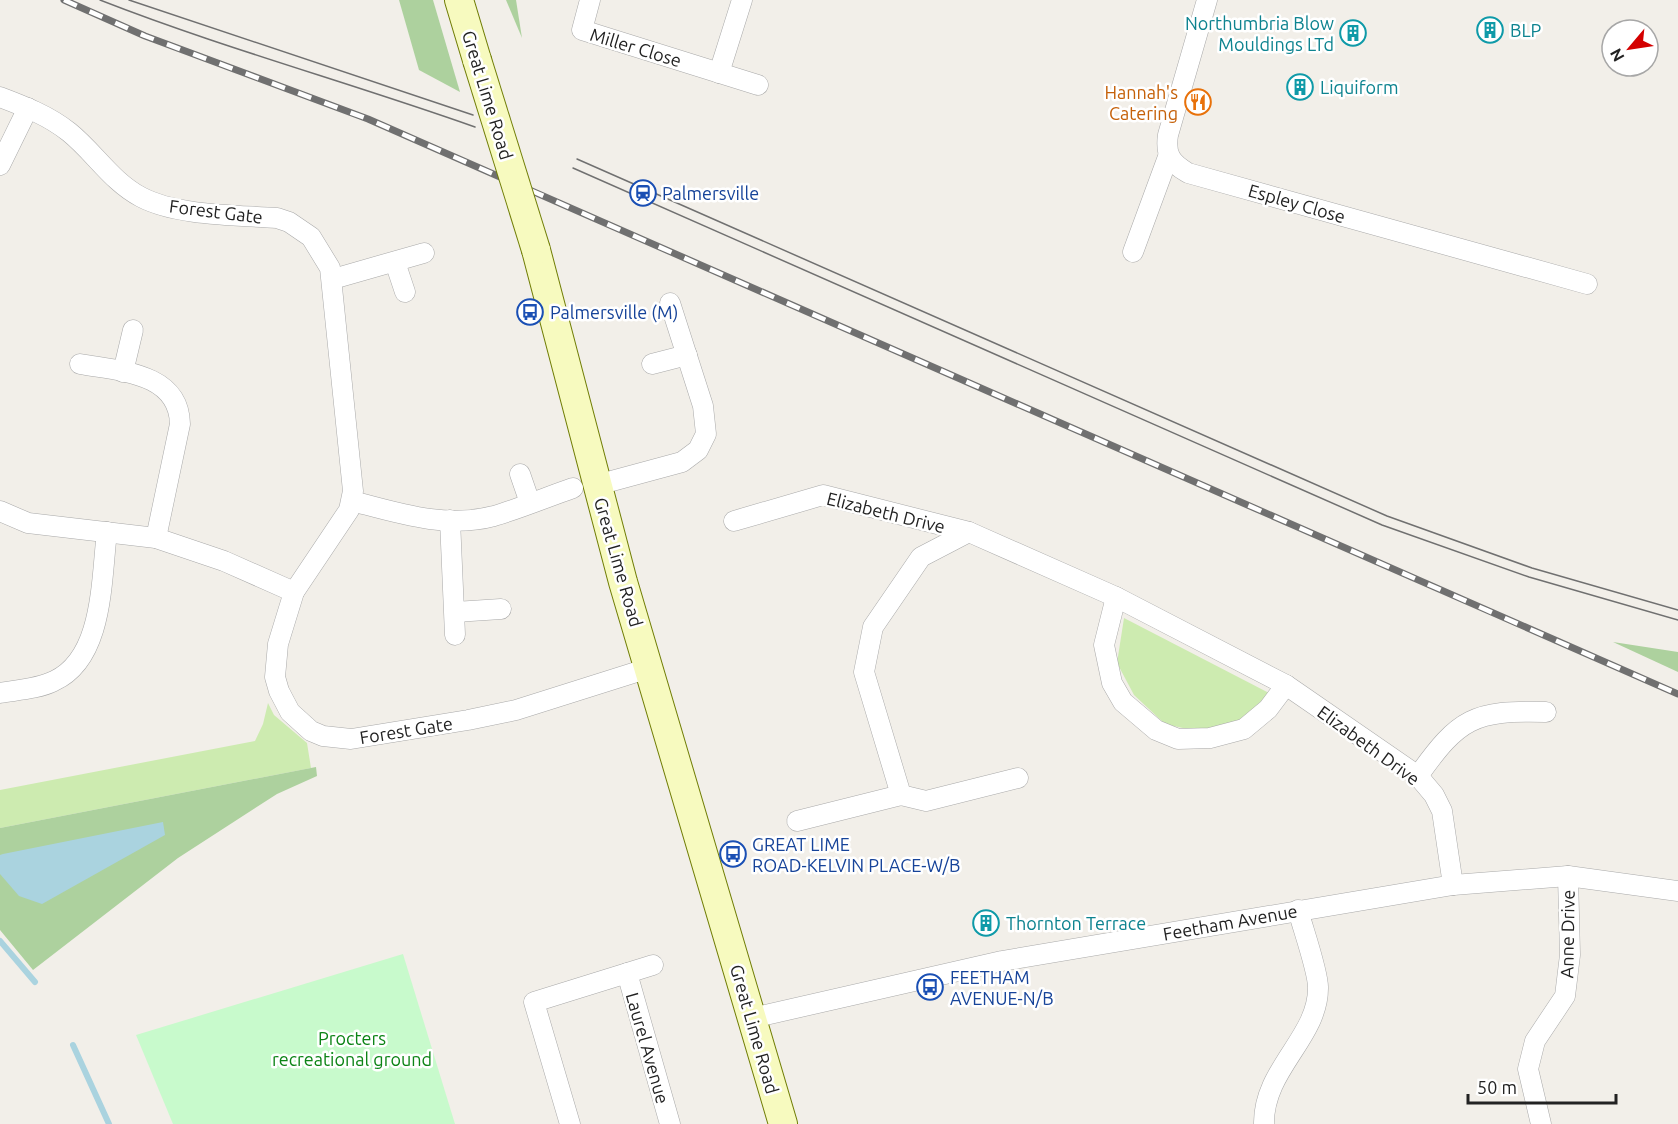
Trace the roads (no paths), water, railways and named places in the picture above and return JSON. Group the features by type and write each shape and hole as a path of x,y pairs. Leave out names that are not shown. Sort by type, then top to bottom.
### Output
{"main road":[{"name":"Great Lime Road","path":"459,0 536,250 585,486 649,668 783,1124"}],"street":[{"name":"Miller Close","path":"590,0 582,30 758,85"},
{"path":"720,73 742,0"},
{"path":"1133,252 1168,157 1168,135 1207,0"},
{"name":"Forest Gate","path":"0,97 28,108 69,133 118,181 151,202 178,209 277,218 289,222 311,237 320,248 333,279 352,475 352,501 345,516 294,592 278,644 275,676 283,701 290,712 311,730 323,736 366,738 516,710 649,668"},
{"path":"0,165 28,108"},
{"name":"Espley Close","path":"1168,157 1176,166 1188,173 1587,284"},
{"path":"333,279 424,253"},
{"path":"395,262 405,292"},
{"path":"352,501 423,519 450,520 494,516 585,486 682,462 698,450 706,434 703,406 670,303"},
{"path":"123,372 133,330"},
{"path":"652,364 687,354"},
{"path":"80,364 123,372 158,382 173,398 180,414 156,538"},
{"path":"520,474 530,503"},
{"name":"Elizabeth Drive","path":"734,521 824,495 969,532 1116,597 1286,685 1418,776 1434,795 1442,811 1453,885"},
{"path":"0,512 28,523 156,538 224,561 294,592"},
{"path":"450,520 455,635"},
{"path":"0,693 54,681 80,660 87,649 95,620 107,532"},
{"name":"Elizabeth Drive","path":"901,795 881,736 864,672 873,627 921,557 969,532"},
{"path":"1116,597 1104,645 1112,683 1123,702 1156,730 1178,739 1210,738 1244,729 1268,709 1286,685"},
{"path":"454,612 501,609"},
{"path":"1418,776 1440,745 1470,720 1507,711 1546,712"},
{"path":"797,821 901,795 926,801 1018,778"},
{"name":"Feetham Avenue","path":"752,1018 1002,961 1453,885 1568,876 1678,891"},
{"name":"Anne Drive","path":"1541,1124 1528,1069 1535,1041 1565,996 1570,955 1568,876"},
{"path":"1264,1124 1270,1087 1311,1020 1318,987 1298,910"},
{"name":"Laurel Avenue","path":"570,1124 534,1002 653,964"},
{"name":"Laurel Avenue","path":"627,973 670,1124"}],"water":[{"path":"163,822 165,835 42,904 19,896 0,874 0,855 3,854"}],"waterway":[{"path":"0,941 35,982"},
{"path":"73,1045 109,1124"}],"tram line":[{"path":"100,0 193,34 475,127"},
{"path":"129,0 473,115"},
{"path":"577,159 1387,516 1532,568 1678,610"},
{"path":"573,168 1382,525 1529,577 1678,620"}],"railway":[{"path":"64,0 145,36 368,119 1678,694"}],"place":[{"name":"BLP","path":"1490,30"},
{"name":"Northumbria Blow Mouldings LTd","path":"1353,33"},
{"name":"Liquiform","path":"1300,87"},
{"name":"Hannah's Catering","path":"1198,102"},
{"name":"Palmersville","path":"643,193"},
{"name":"Palmersville (M)","path":"530,312"},
{"name":"GREAT LIME ROAD-KELVIN PLACE-W/B","path":"733,854"},
{"name":"Thornton Terrace","path":"986,923"},
{"name":"FEETHAM AVENUE-N/B","path":"930,987"}],"park label":[{"name":"Procters recreational ground","path":"352,1048"}]}
